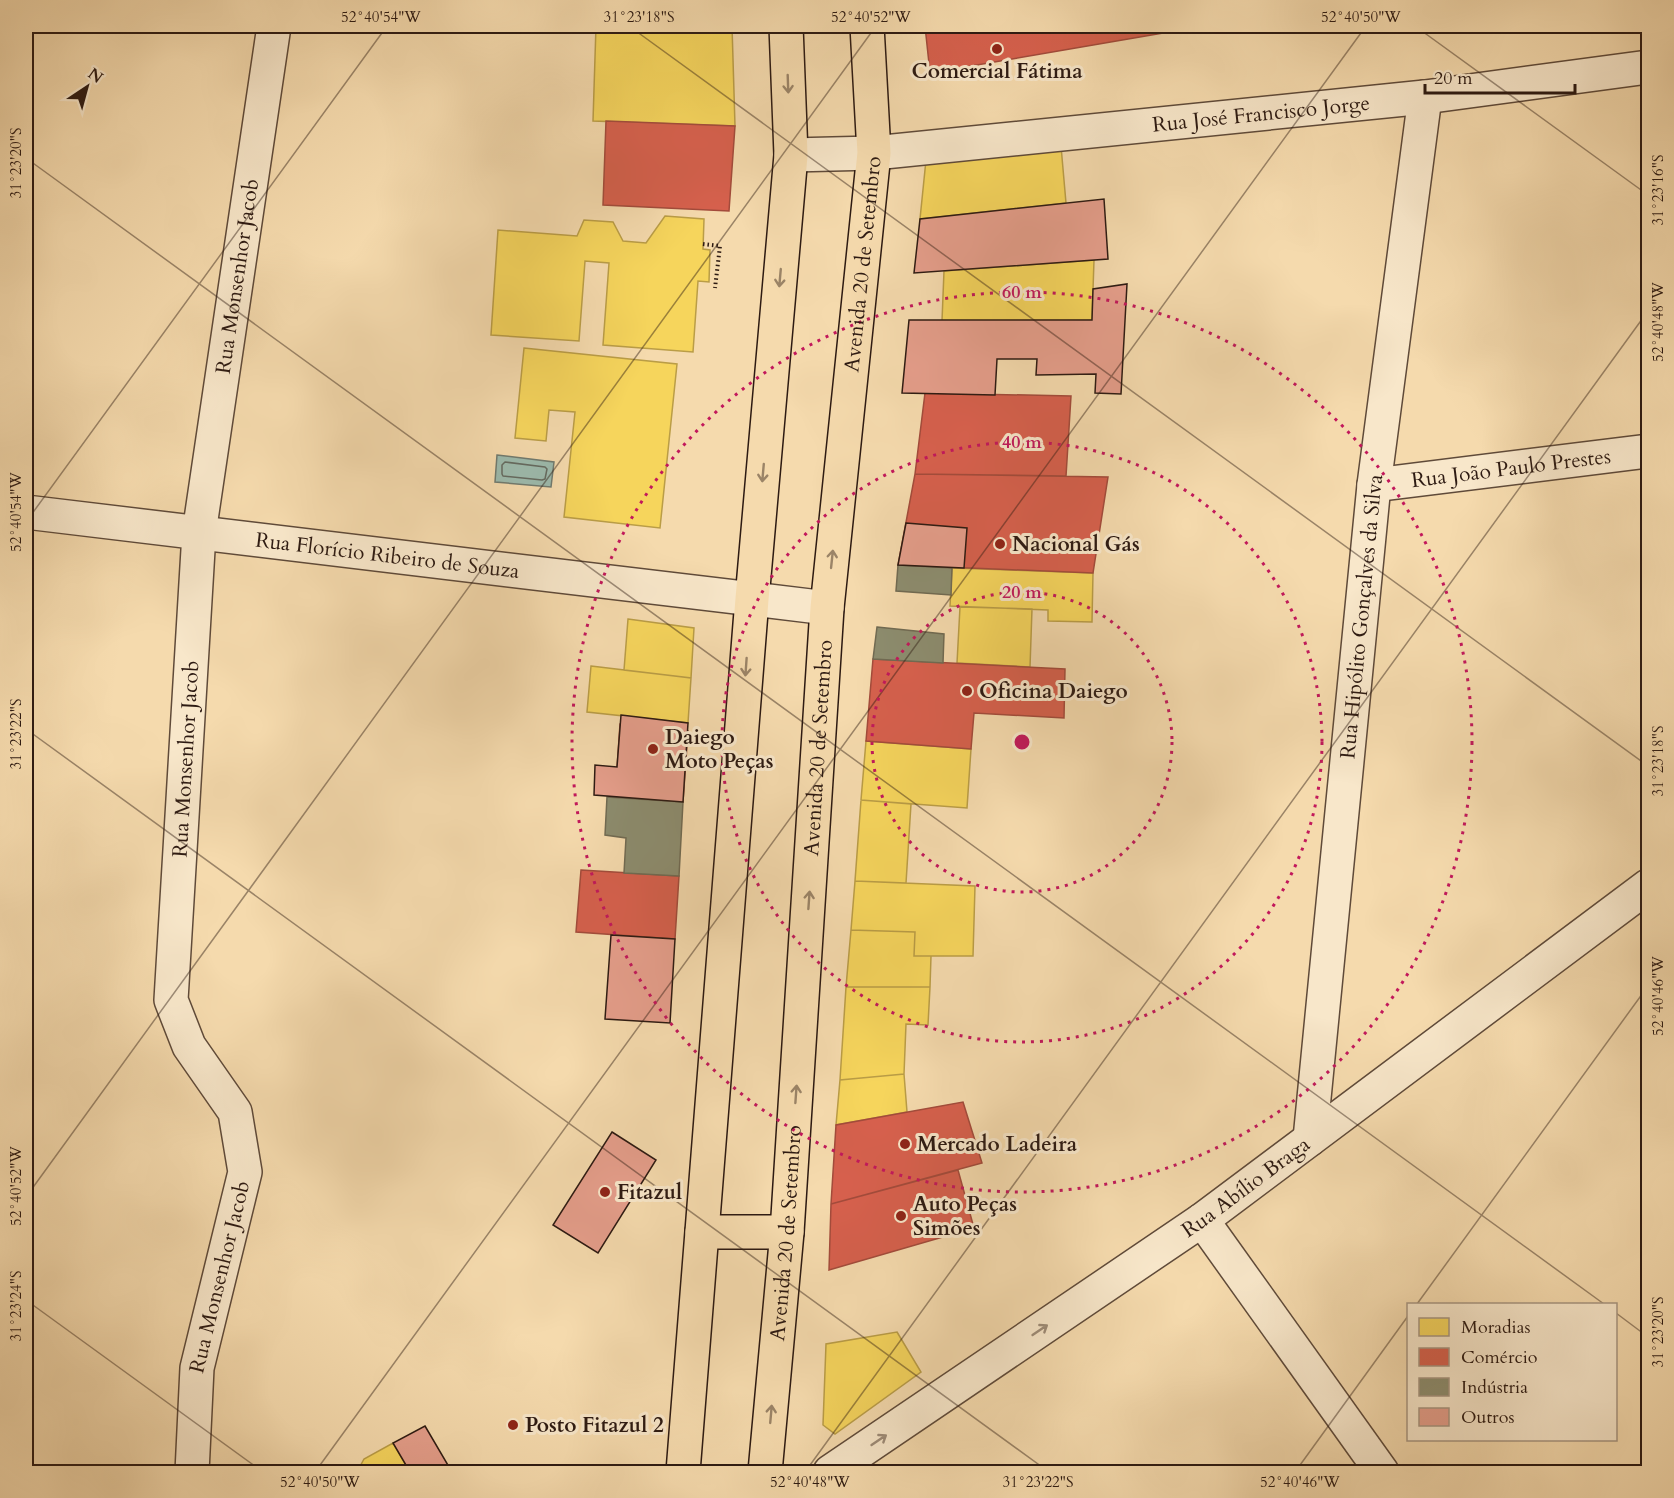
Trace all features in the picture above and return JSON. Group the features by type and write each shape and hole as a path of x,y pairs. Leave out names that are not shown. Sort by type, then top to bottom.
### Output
{"main road":[{"path":"684,1473 752,599 791,155 786,26"},
{"name":"Avenida 20 de Setembro","path":"765,1473 788,1232 827,608 873,153 867,26"},
{"path":"702,1232 788,1232"}],"street":[{"name":"Rua Monsenhor Jacob","path":"192,1473 197,1368 245,1172 235,1112 189,1046 171,1000 199,533 274,26"},
{"name":"Rua José Francisco Jorge","path":"791,155 873,153 1425,97 1648,68"},
{"name":"Rua Hipólito Gonçalves da Silva","path":"1310,1139 1374,485 1425,97"},
{"name":"Rua João Paulo Prestes","path":"1374,485 1648,451"},
{"name":"Rua Florício Ribeiro de Souza","path":"26,512 827,608"},
{"name":"Rua Abílio Braga","path":"830,1473 1202,1220 1648,886"},
{"path":"1202,1220 1382,1473"}],"path":[{"path":"703,244 720,246 716,288"}],"water":[{"path":"497,455 554,462 551,487 495,482"}],"building: Moradias":[{"path":"596,26 732,26 735,126 593,121"},
{"path":"1061,146 1066,203 920,219 926,160"},
{"path":"665,216 704,219 703,249 710,250 709,282 698,281 693,352 603,345 609,263 585,261 579,341 491,335 498,230 577,236 584,220 613,222 623,241 646,243"},
{"path":"1094,260 1092,320 942,321 944,271"},
{"path":"524,348 677,364 660,528 564,517 575,412 549,410 546,441 515,438"},
{"path":"952,568 1093,573 1092,622 1048,621 1048,610 950,606"},
{"path":"960,607 1032,609 1030,667 957,663"},
{"path":"628,619 694,628 691,678 624,670"},
{"path":"591,666 691,678 688,723 587,712"},
{"path":"866,741 971,749 967,808 861,800"},
{"path":"861,800 911,804 906,883 855,881"},
{"path":"855,881 975,886 973,956 914,956 915,932 851,930"},
{"path":"851,930 915,932 914,956 931,956 930,987 846,987"},
{"path":"846,987 930,987 928,1025 906,1024 904,1074 840,1080"},
{"path":"904,1074 907,1112 836,1125 840,1080"},
{"path":"897,1332 921,1372 835,1434 823,1425 826,1344"},
{"path":"393,1443 410,1472 357,1472 364,1459"}],"building: Comércio":[{"name":"Comercial Fátima","path":"925,26 1204,26 930,73"},
{"path":"606,121 735,126 729,211 603,205"},
{"path":"925,393 1071,396 1066,476 915,474"},
{"name":"Nacional Gás","path":"915,474 1108,477 1093,573 898,565"},
{"name":"Oficina Daiego","path":"873,659 1065,669 1064,718 974,713 971,749 866,741"},
{"name":"Daiego Moto Peças","path":"620,724 688,731 683,802 615,797"},
{"path":"581,870 679,876 675,939 576,932"},
{"name":"Mercado Ladeira","path":"963,1102 982,1163 831,1204 836,1125"},
{"name":"Auto Peças Simões","path":"958,1170 974,1228 829,1270 831,1204"}],"building: Indústria":[{"path":"898,565 952,568 951,595 896,591"},
{"path":"877,627 944,634 943,663 873,659"},
{"path":"607,797 683,802 679,876 624,873 626,838 605,835"}],"building: Outros":[{"path":"1104,199 1108,259 914,273 920,219"},
{"path":"1127,284 1121,394 1095,393 1096,374 1036,375 1037,359 997,359 995,395 902,393 909,320 1092,320 1093,289"},
{"path":"906,523 967,528 964,568 898,565"},
{"name":"Daiego Moto Peças","path":"621,715 688,723 683,802 594,795 595,765 617,767"},
{"path":"611,935 675,939 670,1023 605,1019"},
{"name":"Fitazul","path":"612,1132 656,1160 598,1253 553,1225"},
{"path":"425,1426 452,1472 410,1472 393,1443"}],"place":[{"name":"Comercial Fátima","path":"997,49"},
{"name":"Nacional Gás","path":"1000,544"},
{"name":"Oficina Daiego","path":"967,691"},
{"name":"Daiego Moto Peças","path":"653,749"},
{"name":"Mercado Ladeira","path":"905,1144"},
{"name":"Fitazul","path":"605,1192"},
{"name":"Auto Peças Simões","path":"901,1216"},
{"name":"Posto Fitazul 2","path":"513,1425"}]}
